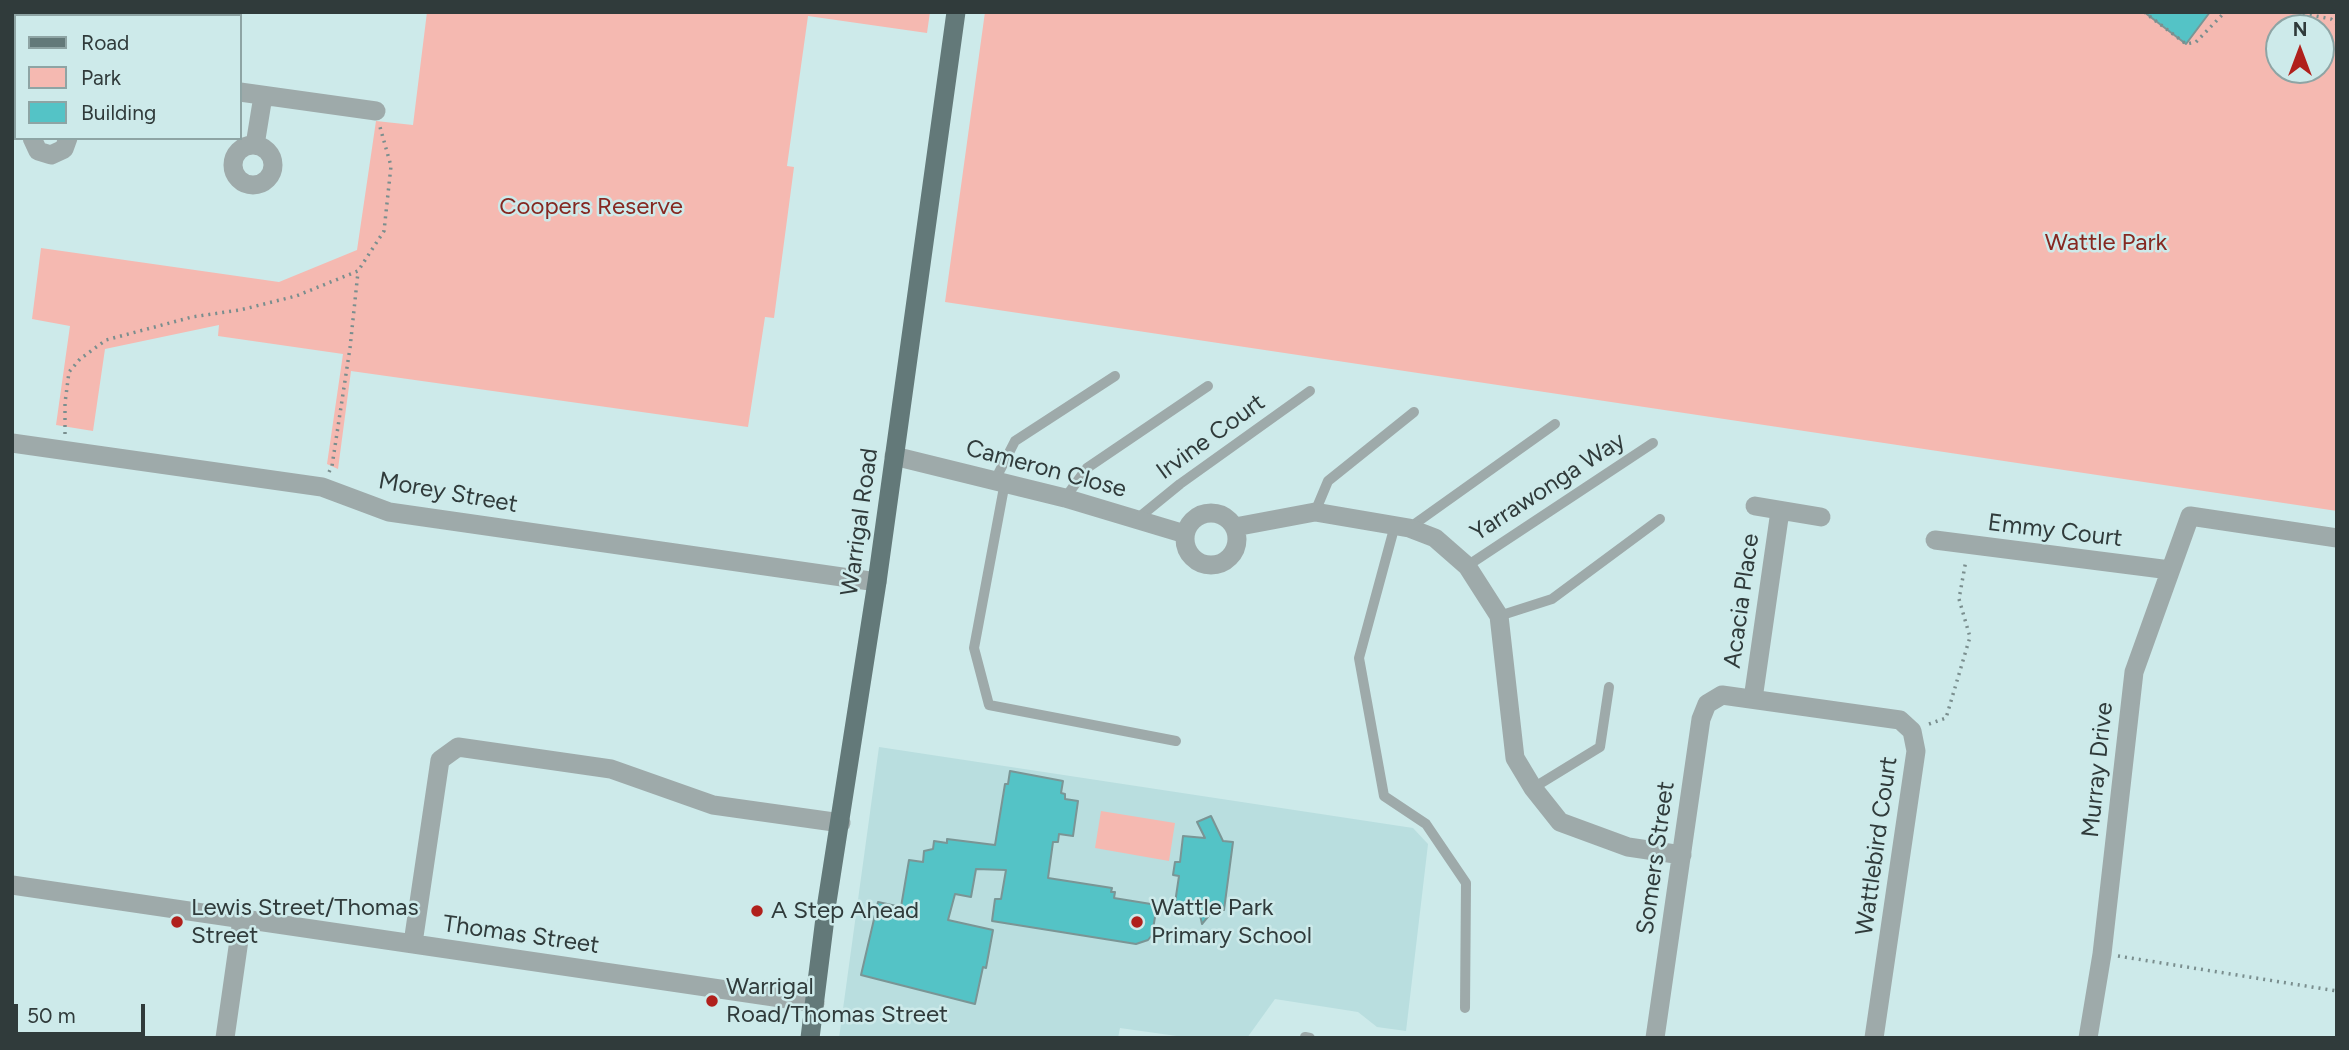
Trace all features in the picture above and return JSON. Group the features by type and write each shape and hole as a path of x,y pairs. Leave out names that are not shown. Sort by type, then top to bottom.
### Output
{"main road":[{"name":"Warrigal Road","path":"810,1038 827,902 877,582 956,12"}],"street":[{"path":"242,92 376,111"},
{"path":"256,145 263,96"},
{"path":"32,140 38,151 51,155 64,149 67,140"},
{"name":"Morey Street","path":"12,443 322,487 389,512 877,582"},
{"name":"Cameron Close","path":"894,456 1065,498 1185,534"},
{"name":"Acacia Place","path":"1755,506 1821,517"},
{"name":"Acacia Place","path":"1754,699 1780,511"},
{"path":"1235,527 1315,512 1402,526 1435,538 1467,566 1499,616 1515,758 1560,822 1628,847 1682,855"},
{"path":"1207,513 1223,516 1235,527 1236,549 1219,565 1209,566 1192,558 1187,551 1185,534 1193,520 1207,513"},
{"name":"Murray Drive","path":"2088,1038 2102,954 2134,672 2190,516 2337,538"},
{"name":"Emmy Court","path":"1935,540 2170,570"},
{"name":"Wattlebird Court","path":"1722,695 1900,720 1912,731 1916,751 1874,1038"},
{"name":"Somers Street","path":"1655,1038 1701,719 1707,704 1722,695"},
{"path":"413,943 440,760 458,747 611,769 713,805 841,823"},
{"name":"Thomas Street","path":"12,885 815,1003"},
{"path":"225,1038 242,919"}],"lane":[{"path":"1115,376 1015,441 1000,481 974,648 989,705 1176,741"},
{"path":"1065,498 1087,468 1208,386"},
{"name":"Irvine Court","path":"1137,519 1180,484 1310,391"},
{"path":"1315,512 1328,481 1414,412"},
{"path":"1465,1008 1466,883 1426,824 1384,796 1359,657 1402,526 1555,424"},
{"name":"Yarrawonga Way","path":"1467,566 1653,443"},
{"path":"1499,616 1552,599 1660,519"},
{"path":"1534,788 1600,747 1609,687"},
{"path":"1305,1037 1310,1038"}],"path":[{"path":"2144,12 2186,44 2196,42 2225,12"},
{"path":"2296,12 2331,19 2337,23"},
{"path":"322,487 332,466 350,348 358,271 384,232 391,166 376,111"},
{"path":"62,450 69,372 80,359 106,341 192,317 240,310 296,296 358,271"},
{"path":"1912,731 1946,718 1961,670 1970,637 1959,599 1969,544"},
{"path":"2102,954 2337,991"}],"shaded area":[{"name":"Wattle Park Primary School","path":"879,747 1413,828 1428,844 1406,1031 1377,1027 1358,1012 1275,999 1247,1038 1191,1038 1120,1028 1118,1038 839,1038"}],"green space":[{"name":"Coopers Reserve","path":"427,12 930,12 927,33 808,16 787,166 794,167 774,318 765,317 748,427 351,371 338,469 327,464 343,354 218,336 219,325 105,349 93,431 56,425 70,326 32,319 41,248 279,282 357,250 376,121 413,125"},
{"name":"Wattle Park","path":"985,12 2337,12 2337,511 945,302"},
{"path":"1101,811 1175,823 1169,861 1095,848"}],"building":[{"path":"2144,12 2210,12 2186,44"},
{"path":"1010,771 1063,781 1061,793 1065,794 1065,799 1078,801 1073,836 1059,834 1058,842 1053,842 1048,878 1112,888 1111,892 1115,892 1114,898 1157,905 1152,935 1148,940 1136,944 992,921 995,899 1001,899 1006,870 976,869 971,897 955,894 948,920 993,930 986,968 983,967 975,1004 861,975 878,902 901,907 909,860 923,862 924,851 933,849 934,841 947,843 947,839 995,845 1005,784 1008,784"},
{"path":"1211,816 1223,841 1233,842 1224,910 1215,908 1202,924 1198,906 1175,903 1179,876 1173,875 1175,862 1180,862 1183,836 1205,838 1197,822"}],"place":[{"name":"A Step Ahead","path":"757,911"},
{"name":"Lewis Street/Thomas Street","path":"177,922"},
{"name":"Wattle Park Primary School","path":"1137,922"},
{"name":"Warrigal Road/Thomas Street","path":"712,1001"}]}
